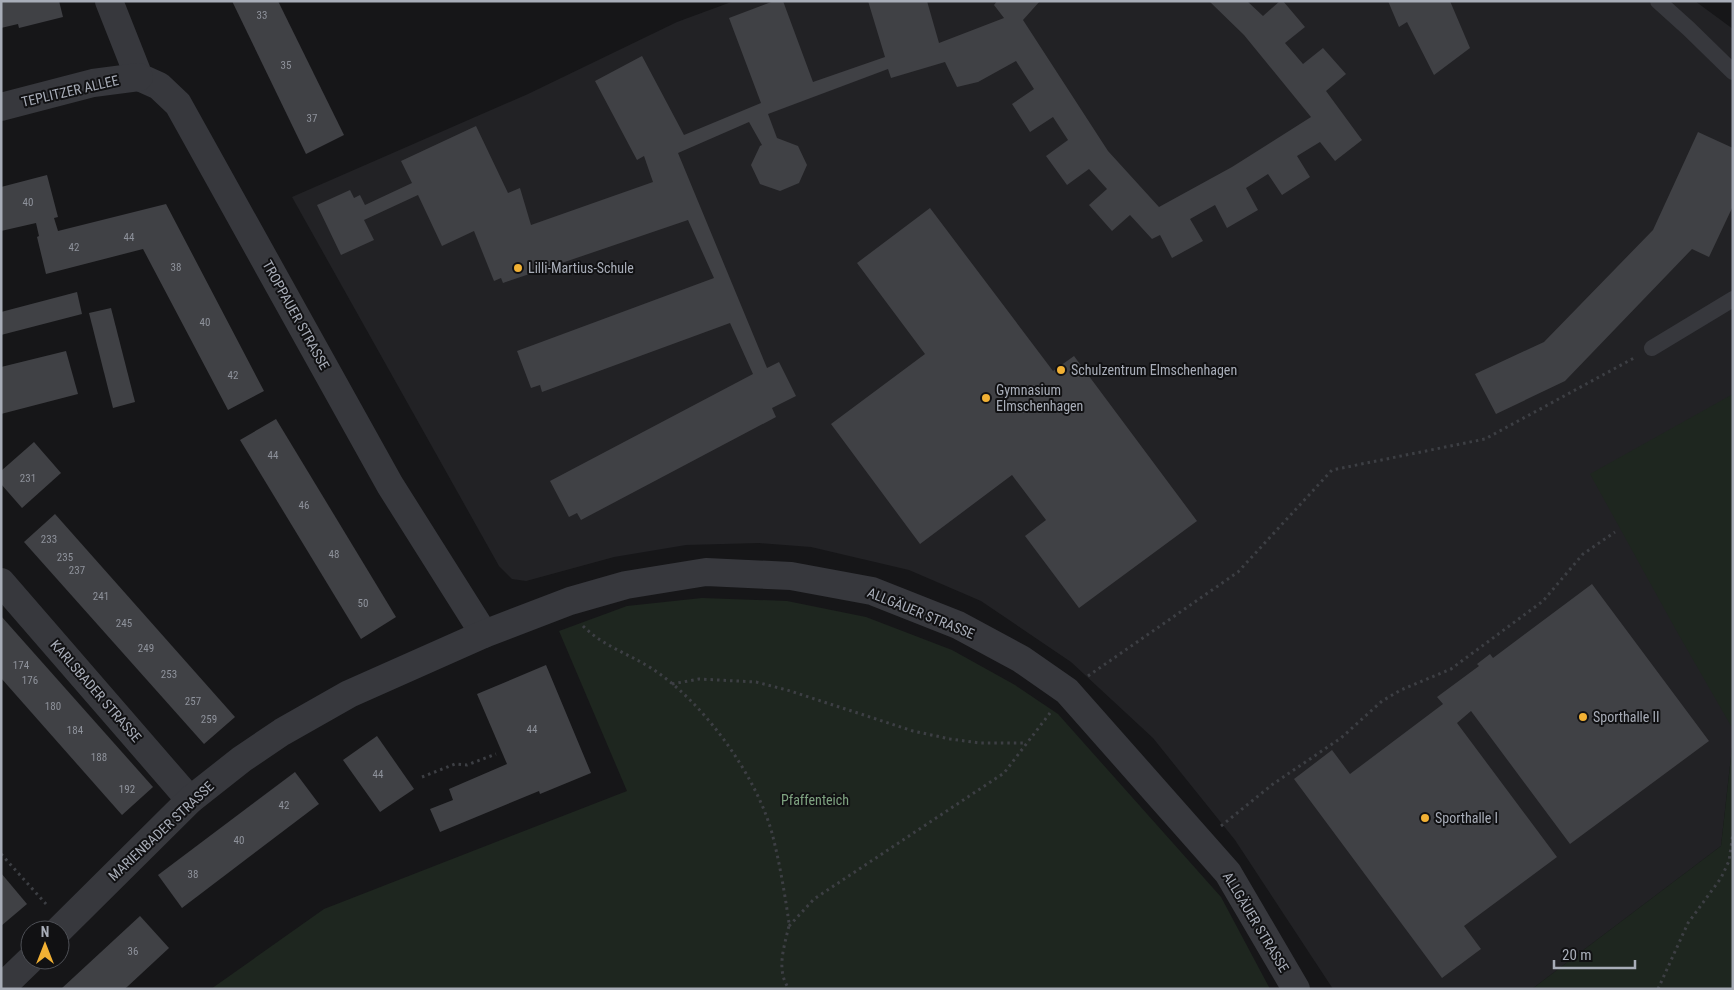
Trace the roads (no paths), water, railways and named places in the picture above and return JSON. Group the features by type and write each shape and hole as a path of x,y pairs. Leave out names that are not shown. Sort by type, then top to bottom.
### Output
{"street":[{"path":"110,1 139,77"},
{"name":"TEPLITZER ALLEE","path":"1,107 93,83 139,77"},
{"name":"TROPPAUER STRASSE","path":"139,77 158,86 178,104 390,485 484,634"},
{"name":"ALLGÄUER STRASSE","path":"484,634 570,601 626,585 706,572 791,576 872,591 958,625 1021,660 1067,691 1228,873 1296,989"},
{"name":"KARLSBADER STRASSE","path":"1,582 190,800"},
{"name":"MARIENBADER STRASSE","path":"69,920 190,800 242,759 282,732 349,694 484,634"},
{"path":"1,988 20,970"}],"lane":[{"path":"1658,1 1689,28 1733,72"},
{"path":"1652,348 1733,299"}],"place":[{"name":"Lilli-Martius-Schule","path":"518,268"},
{"name":"Schulzentrum Elmschenhagen","path":"1061,370"},
{"name":"Gymnasium Elmschenhagen","path":"986,398"},
{"name":"Sporthalle II","path":"1583,717"},
{"name":"Sporthalle I","path":"1425,818"}],"park label":[{"name":"Pfaffenteich","path":"815,800"}]}
